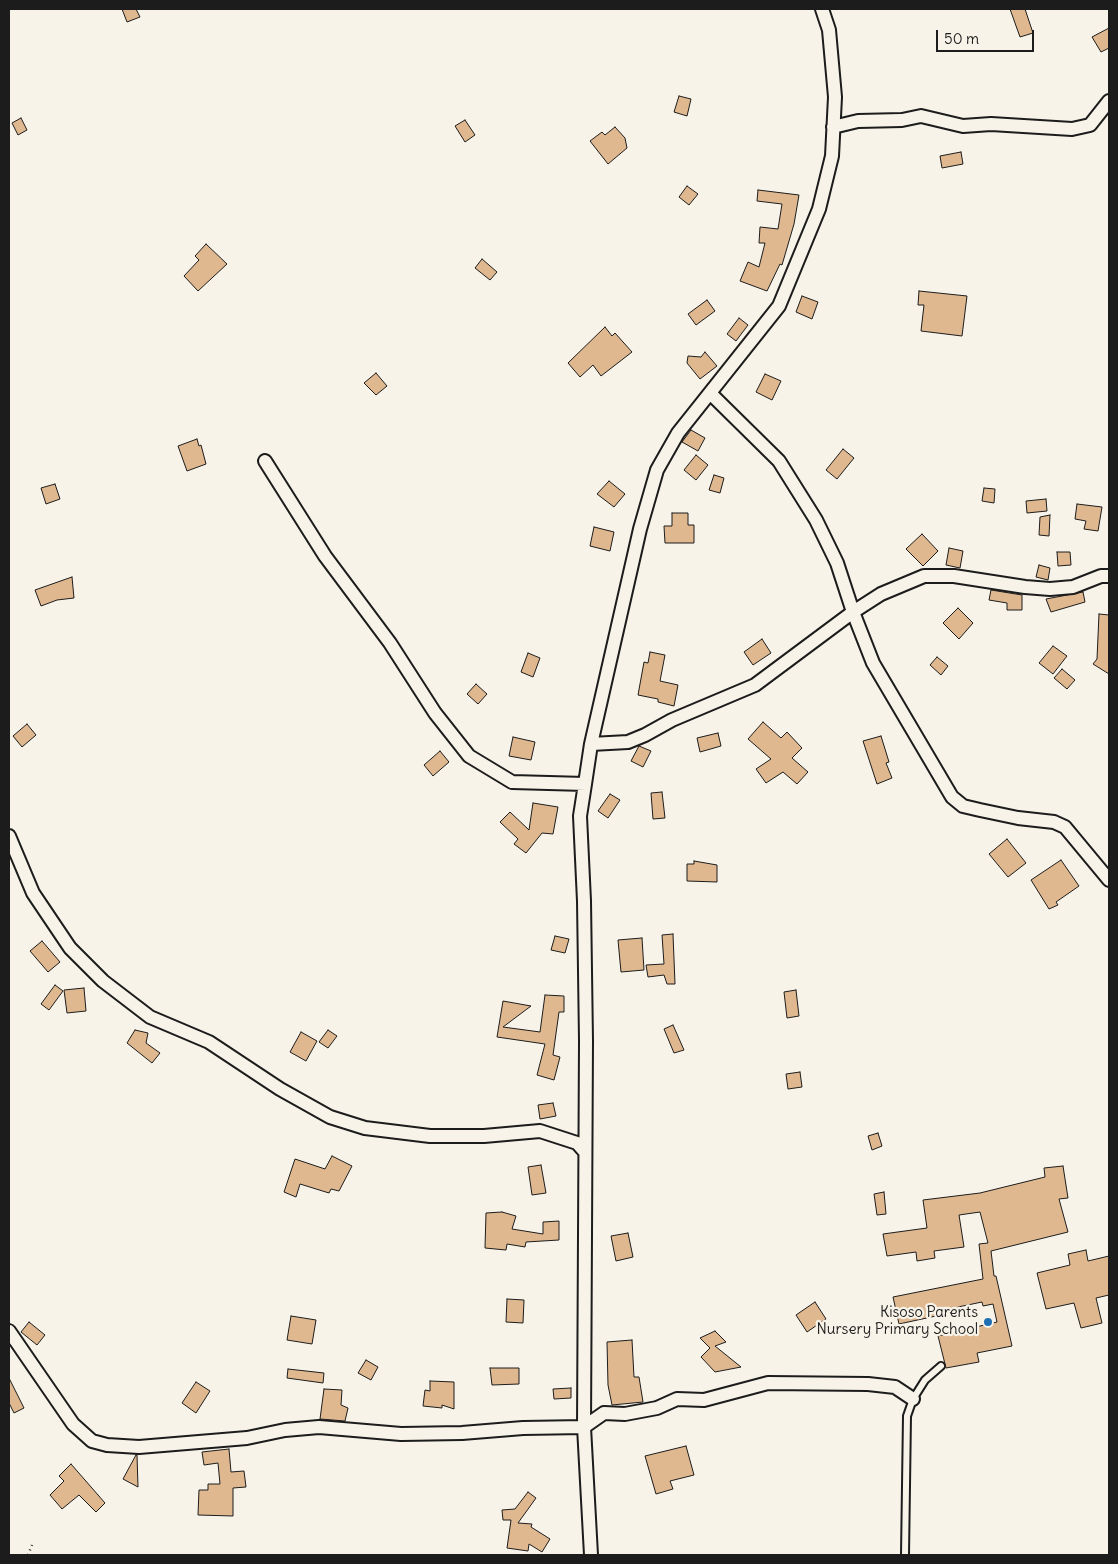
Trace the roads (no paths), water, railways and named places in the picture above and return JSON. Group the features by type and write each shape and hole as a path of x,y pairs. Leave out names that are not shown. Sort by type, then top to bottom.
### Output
{"street":[{"path":"591,1555 584,1427 586,985 580,816 591,744 640,529 657,470 678,433 779,306 819,209 832,156 834,88 828,30 822,9"},
{"path":"833,127 858,121 902,120 921,116 963,126 992,124 1072,129 1090,125 1109,101"},
{"path":"710,393 779,461 816,520 832,554 873,663 952,797 963,806 1018,818 1054,822 1065,827 1109,880"},
{"path":"265,461 325,556 390,643 435,712 469,756 512,782 585,784"},
{"path":"591,744 628,742 672,720 755,685 853,612 881,594 924,576 954,576 1025,587 1050,588 1073,587 1101,576 1109,576"},
{"path":"9,836 34,893 70,948 103,980 150,1016 208,1042 280,1089 321,1112 365,1128 430,1136 484,1136 540,1131 577,1144 585,1152"},
{"path":"9,1331 73,1424 92,1441 107,1445 139,1447 247,1438 285,1430 319,1427 400,1434 462,1434 523,1428 584,1427 604,1413 625,1414 657,1408 677,1399 704,1400 768,1383 868,1384 895,1387 913,1399"}],"lane":[{"path":"905,1555 907,1416 913,1399 925,1380 941,1366"}],"place":[{"name":"Kisoso Parents Nursery Primary School","path":"988,1322"}]}
